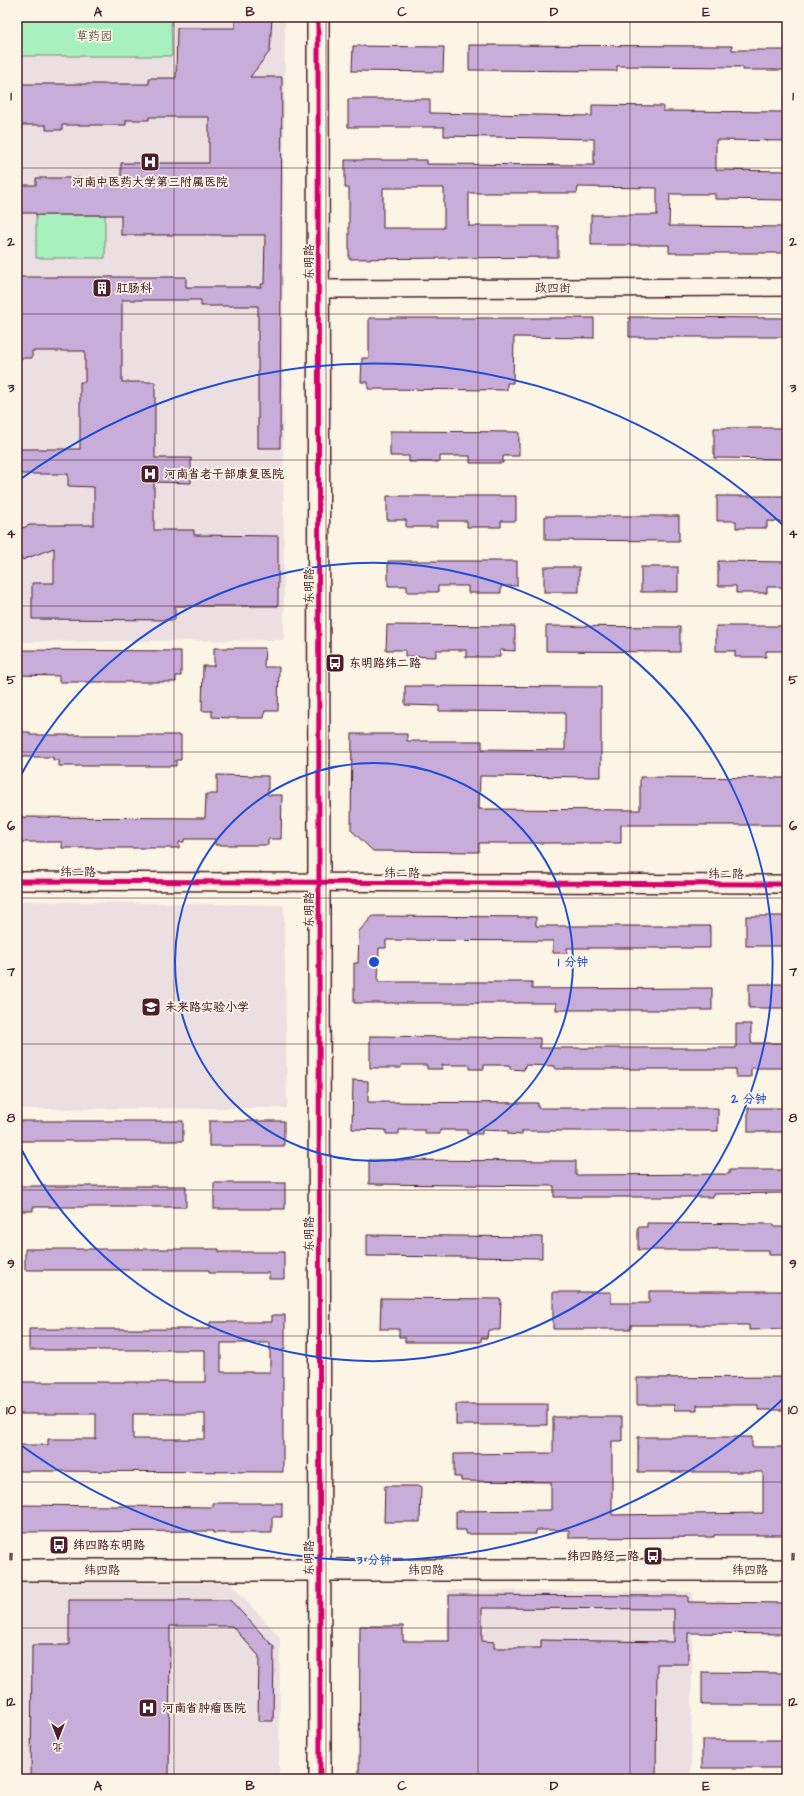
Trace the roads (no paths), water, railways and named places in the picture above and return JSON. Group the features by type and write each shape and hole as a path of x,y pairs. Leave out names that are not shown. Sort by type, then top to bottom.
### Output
{"street":[{"name":"东明路","path":"318,17 320,1779"},
{"name":"政四街","path":"319,289 787,287"},
{"name":"纬二路","path":"17,881 787,884"},
{"name":"纬四路","path":"17,1570 787,1570"}],"place":[{"name":"河南中医药大学第三附属医院","path":"150,162"},
{"name":"肛肠科","path":"102,288"},
{"name":"河南省老干部康复医院","path":"150,474"},
{"name":"东明路纬二路","path":"335,663"},
{"name":"未来路实验小学","path":"151,1007"},
{"name":"纬四路东明路","path":"59,1545"},
{"name":"纬四路经一路","path":"653,1556"},
{"name":"河南省肿瘤医院","path":"148,1708"}],"park label":[{"name":"草药园","path":"94,36"}]}
